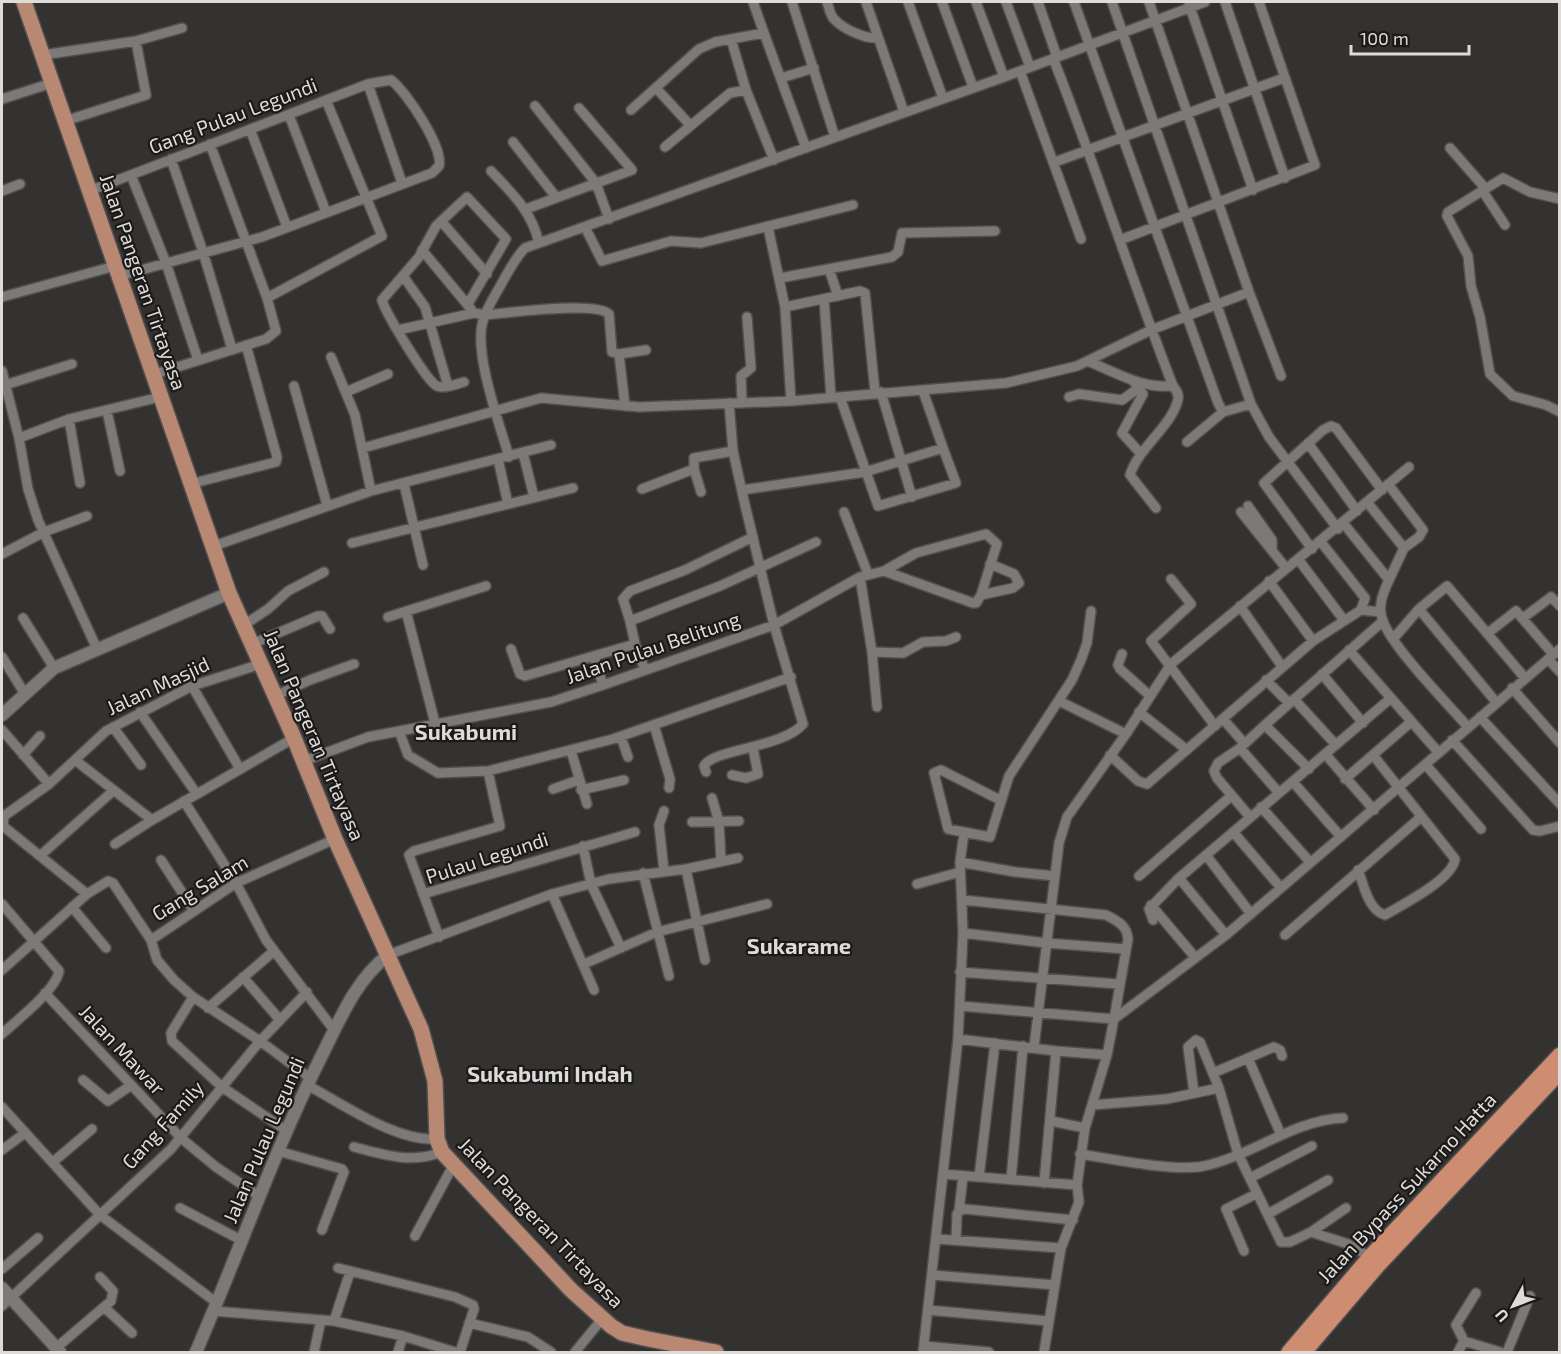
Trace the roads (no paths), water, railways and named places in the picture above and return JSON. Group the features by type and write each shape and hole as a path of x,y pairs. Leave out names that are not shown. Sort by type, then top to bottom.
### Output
{"highway":[{"name":"Jalan Bypass Sukarno Hatta","path":"1289,1353 1370,1257 1533,1092 1560,1055"},
{"name":"Jalan Bypass Sukarno Hatta","path":"1533,1092 1560,1072"},
{"name":"Jalan Bypass Sukarno Hatta","path":"1306,1352 1379,1264 1517,1109"}],"main road":[{"name":"Jalan Pangeran Tirtayasa","path":"24,2 229,593 304,761 335,839 388,955 431,1059 435,1081 439,1146 571,1290 602,1319 621,1333 657,1347 716,1353"}],"street":[{"path":"753,2 806,148"},
{"path":"792,2 836,137"},
{"path":"827,2 832,18 840,24 866,36 878,38"},
{"path":"866,2 904,112"},
{"path":"908,2 943,98"},
{"path":"942,2 973,87"},
{"path":"976,2 1004,77"},
{"path":"1006,2 1030,67"},
{"path":"1038,2 1055,58 1151,330 1177,392 1178,400 1133,465 1130,477 1156,508"},
{"path":"1074,2 1155,226 1185,317 1223,412"},
{"path":"1112,2 1251,404 1269,437 1288,462 1389,580"},
{"path":"1149,2 1220,202 1249,292 1281,376"},
{"path":"510,457 495,410 481,347 485,315 525,248 1004,77 1189,4 1205,2"},
{"path":"1225,2 1285,178"},
{"path":"1120,240 1285,178 1316,163 1259,2"},
{"path":"1189,4 1253,190"},
{"path":"43,55 136,41 182,28"},
{"path":"631,110 699,49 731,39 764,33"},
{"path":"731,39 746,90 774,160"},
{"path":"65,121 146,95 136,41"},
{"path":"781,78 814,68"},
{"path":"1020,71 1055,162 1081,239"},
{"path":"1055,162 1284,78"},
{"name":"Gang Pulau Legundi","path":"89,191 368,84 391,80 418,111 440,162 432,173 402,183"},
{"path":"2,99 52,83"},
{"path":"2,297 117,271 166,263 287,227 402,183 368,84"},
{"path":"656,87 690,125"},
{"path":"665,147 730,93 746,90"},
{"path":"267,298 380,238 381,234 326,100"},
{"path":"535,106 596,183 609,219"},
{"path":"526,209 632,169 579,108"},
{"path":"288,115 326,212"},
{"path":"250,129 287,227"},
{"path":"513,142 556,197"},
{"path":"152,375 266,339 276,331 267,298 210,144"},
{"path":"1450,148 1483,189 1504,225"},
{"path":"171,159 203,252 232,349"},
{"path":"491,171 526,209 536,227 539,243"},
{"path":"131,175 166,263 198,360"},
{"path":"1560,199 1530,192 1503,178 1448,212 1447,216 1468,256 1471,286 1480,317 1490,374 1514,396 1546,405 1560,412"},
{"path":"2,191 20,184"},
{"path":"464,382 437,386 432,382 398,330 382,300 403,276 441,221 467,197 505,235 505,240 487,274 468,304"},
{"path":"585,227 602,261 671,241 701,243 853,205"},
{"path":"441,221 487,274"},
{"path":"768,227 785,307 791,401"},
{"path":"780,278 892,257 898,252 902,233 996,231"},
{"path":"422,250 474,313"},
{"path":"829,269 838,296"},
{"path":"403,276 421,299 448,386"},
{"path":"785,307 865,292 878,392 912,497"},
{"path":"363,448 495,410 550,398 574,403 625,406 791,401 1006,383 1059,373 1151,330 1249,292"},
{"path":"824,298 836,397 878,506 957,482 923,391"},
{"path":"398,330 474,313 485,315 559,308 604,310 609,314 609,350 620,354 646,350"},
{"path":"742,402 741,376 751,368 747,317"},
{"path":"190,484 276,462 277,457 246,345"},
{"path":"620,354 625,406"},
{"path":"331,357 346,392 363,448 371,491"},
{"path":"1087,361 1139,387 1173,386"},
{"path":"5,385 72,364"},
{"path":"2,371 19,438 28,489 44,532 97,649"},
{"path":"346,392 388,374"},
{"path":"294,386 327,505"},
{"path":"1139,387 1136,406 1122,433 1141,454"},
{"path":"1122,400 1139,387 1160,387"},
{"path":"1069,397 1079,394 1122,400 1136,406"},
{"path":"19,438 69,419 160,397"},
{"path":"706,772 704,766 710,759 753,748 796,732 803,724 774,625 733,451 729,403"},
{"path":"1187,442 1223,412 1251,404"},
{"path":"107,411 120,471"},
{"path":"69,419 80,483"},
{"path":"1312,549 1264,486 1265,482 1329,426 1334,427 1423,528 1419,537 1404,548 1382,595 1382,616 1393,639 1468,727"},
{"path":"1308,443 1357,512"},
{"path":"212,547 371,491 551,445"},
{"path":"742,490 865,472 943,448"},
{"path":"701,492 694,469 696,456 733,451"},
{"path":"523,453 534,497"},
{"path":"498,459 508,504"},
{"path":"1034,1047 1041,978 1063,824 1126,734 1171,664 1286,568 1341,526 1409,467"},
{"path":"642,489 694,469"},
{"path":"404,484 423,565"},
{"path":"352,543 573,488"},
{"path":"1367,502 1404,548"},
{"path":"1244,509 1272,540 1272,548 1286,568"},
{"path":"844,512 864,575 877,707"},
{"path":"2,554 44,532 87,516"},
{"name":"Jalan Pulau Belitung","path":"304,761 368,737 551,702 603,685 774,625 864,575 884,572 916,553 986,534 997,544 990,564"},
{"path":"645,670 635,645 623,599 630,591 685,570 753,537"},
{"path":"630,621 816,542"},
{"path":"1321,542 1365,600"},
{"path":"1298,559 1343,619"},
{"path":"884,572 973,603 976,603 981,595 990,564 1014,574 1019,583 1013,588 981,595"},
{"path":"244,625 268,609 288,591 324,572"},
{"path":"1171,579 1191,604 1151,639 1215,726"},
{"path":"1269,582 1313,641"},
{"path":"387,616 486,586"},
{"path":"1393,639 1419,609 1447,586 1525,678"},
{"path":"2,714 54,668 229,593"},
{"path":"1365,600 1382,595"},
{"path":"1523,618 1551,597 1560,606"},
{"path":"1110,755 1138,781 1148,784 1281,665 1343,619 1361,610 1365,600"},
{"path":"1240,606 1281,665"},
{"path":"1419,609 1496,702"},
{"path":"1361,610 1382,616"},
{"path":"406,611 435,723"},
{"path":"1000,800 941,770 936,771 946,826 952,832 990,837 994,831 1000,800 1014,766 1059,701 1081,660 1087,642 1090,611"},
{"path":"1488,633 1513,612 1523,618 1554,654 1560,672"},
{"path":"252,644 322,615 330,629"},
{"path":"1250,817 1231,796 1214,771 1218,764 1242,746 1349,650 1382,616"},
{"path":"23,618 54,668"},
{"path":"872,652 903,653 923,642 946,641 956,637"},
{"path":"511,649 520,674 525,676 635,645"},
{"path":"1349,650 1439,753"},
{"path":"1122,654 1118,665 1120,669 1150,696"},
{"path":"960,1006 1114,1019 1194,956 1226,935 1554,654"},
{"path":"2,657 25,694"},
{"path":"594,657 603,685"},
{"name":"Jalan Masjid","path":"3,819 49,784 113,727 192,686 261,664"},
{"path":"275,696 354,664"},
{"path":"1322,674 1363,723"},
{"path":"399,731 408,755 438,773 488,771 621,736 791,677"},
{"path":"1266,680 1292,701 1336,745"},
{"path":"192,686 240,769"},
{"path":"1512,688 1560,743"},
{"path":"1153,920 1149,912 1151,906 1179,878 1391,698"},
{"path":"1059,701 1126,734"},
{"path":"140,712 196,793"},
{"path":"1139,712 1187,750"},
{"path":"1480,717 1560,804"},
{"path":"1223,718 1279,793"},
{"path":"1345,778 1411,722"},
{"path":"654,725 670,778 669,788"},
{"path":"1264,725 1309,769"},
{"path":"113,727 141,765"},
{"path":"2,730 49,784"},
{"path":"23,755 40,736"},
{"path":"621,736 628,757"},
{"path":"115,844 196,793 294,738"},
{"path":"1452,740 1533,830 1540,831 1560,826"},
{"path":"732,775 746,778 758,774 753,748"},
{"path":"571,751 587,804"},
{"path":"1326,755 1374,810"},
{"path":"1358,870 1373,907 1377,913 1385,915 1431,886 1454,866 1455,859 1373,755"},
{"path":"75,760 152,820"},
{"path":"1426,765 1481,829"},
{"path":"423,894 409,858 411,852 500,826 488,771"},
{"path":"554,789 624,780"},
{"path":"1293,782 1341,837"},
{"path":"42,854 114,791"},
{"path":"1139,876 1231,796"},
{"path":"712,798 719,822 721,861"},
{"path":"184,801 236,883 260,931 334,1030"},
{"path":"1261,807 1310,862"},
{"path":"664,811 659,825 664,871"},
{"path":"1285,935 1421,818"},
{"path":"3,819 87,894"},
{"path":"692,822 739,821"},
{"name":"Pulau Legundi","path":"439,937 423,894 617,835 635,832"},
{"path":"964,832 960,861 963,933 958,1039 924,1349 989,1353"},
{"path":"1233,833 1281,888"},
{"name":"Gang Salam","path":"151,940 236,883 335,839"},
{"path":"583,846 591,884 621,948"},
{"path":"1206,855 1251,914"},
{"path":"388,955 552,894 643,873 686,869 738,858"},
{"path":"161,860 194,910"},
{"path":"960,861 1015,872 1055,876"},
{"path":"686,869 705,960"},
{"path":"917,884 960,872"},
{"path":"643,873 669,976"},
{"path":"1179,878 1226,935"},
{"path":"2,970 87,894 103,882 113,883 151,940 157,960 193,997 260,1041 308,1082 385,1126 439,1146"},
{"path":"552,894 594,990"},
{"path":"963,900 1106,915 1122,924 1127,931 1126,949 1107,1055 1085,1128 1080,1154 1077,1185 1079,1202 1061,1248 1044,1353"},
{"path":"2,904 59,971 57,980 2,1034"},
{"path":"584,964 657,932 696,920 767,904"},
{"path":"1151,906 1194,956"},
{"path":"72,907 106,948"},
{"path":"963,933 1046,943 1126,949"},
{"path":"208,1008 274,951"},
{"name":"Jalan Pulau Legundi","path":"197,1352 259,1196 308,1082 364,976 388,955"},
{"path":"960,972 1118,984"},
{"path":"243,977 280,1020"},
{"name":"Gang Family","path":"6,1302 181,1138 260,1041 307,992"},
{"name":"Jalan Mawar","path":"45,993 181,1138 216,1167 259,1196"},
{"path":"193,997 171,1033 172,1041 222,1087 287,1131"},
{"path":"958,1039 1107,1055"},
{"path":"1194,1093 1189,1044 1196,1040 1200,1042 1219,1088 1238,1154 1256,1194 1284,1243 1311,1232 1346,1208"},
{"path":"979,1177 994,1043"},
{"path":"1011,1180 1023,1046"},
{"path":"1213,1073 1274,1047 1280,1050 1282,1056"},
{"path":"1044,1183 1056,1051"},
{"path":"1248,1058 1281,1135"},
{"path":"83,1080 108,1101 130,1086"},
{"path":"1092,1105 1167,1099 1219,1088"},
{"path":"2,1107 100,1215 215,1307 334,1321 403,1336 457,1353 474,1309 473,1305 456,1297 338,1268"},
{"path":"1080,1154 1188,1167 1204,1166 1308,1124 1343,1118"},
{"path":"1050,1121 1085,1128"},
{"path":"53,1162 92,1129"},
{"path":"2,1150 25,1133"},
{"path":"354,1147 408,1160 420,1159 439,1146"},
{"path":"1250,1178 1312,1146"},
{"path":"278,1151 342,1169 344,1172 322,1230"},
{"path":"415,1236 454,1164"},
{"path":"943,1174 1077,1185"},
{"path":"956,1240 963,1176"},
{"path":"1268,1214 1328,1180"},
{"path":"1244,1251 1226,1209 1256,1194"},
{"path":"180,1208 241,1240"},
{"path":"959,1211 1073,1220"},
{"path":"1311,1232 1348,1244 1370,1257"},
{"path":"2,1269 38,1238"},
{"path":"937,1239 1061,1248"},
{"path":"334,1321 350,1272"},
{"path":"932,1275 1055,1285"},
{"path":"2,1288 6,1302 58,1350 114,1296 110,1287 100,1277"},
{"path":"1476,1293 1455,1325 1464,1341 1499,1352"},
{"path":"1507,1353 1530,1296"},
{"path":"104,1307 132,1333"},
{"path":"928,1310 1048,1321"},
{"path":"575,1353 602,1319"},
{"path":"314,1353 321,1320"},
{"path":"469,1323 528,1337 551,1353"},
{"path":"398,1353 403,1336"},
{"path":"1458,1353 1464,1341"}],"district":[{"name":"Sukabumi","path":"466,732"},
{"name":"Sukarame","path":"799,946"},
{"name":"Sukabumi Indah","path":"550,1074"}]}
